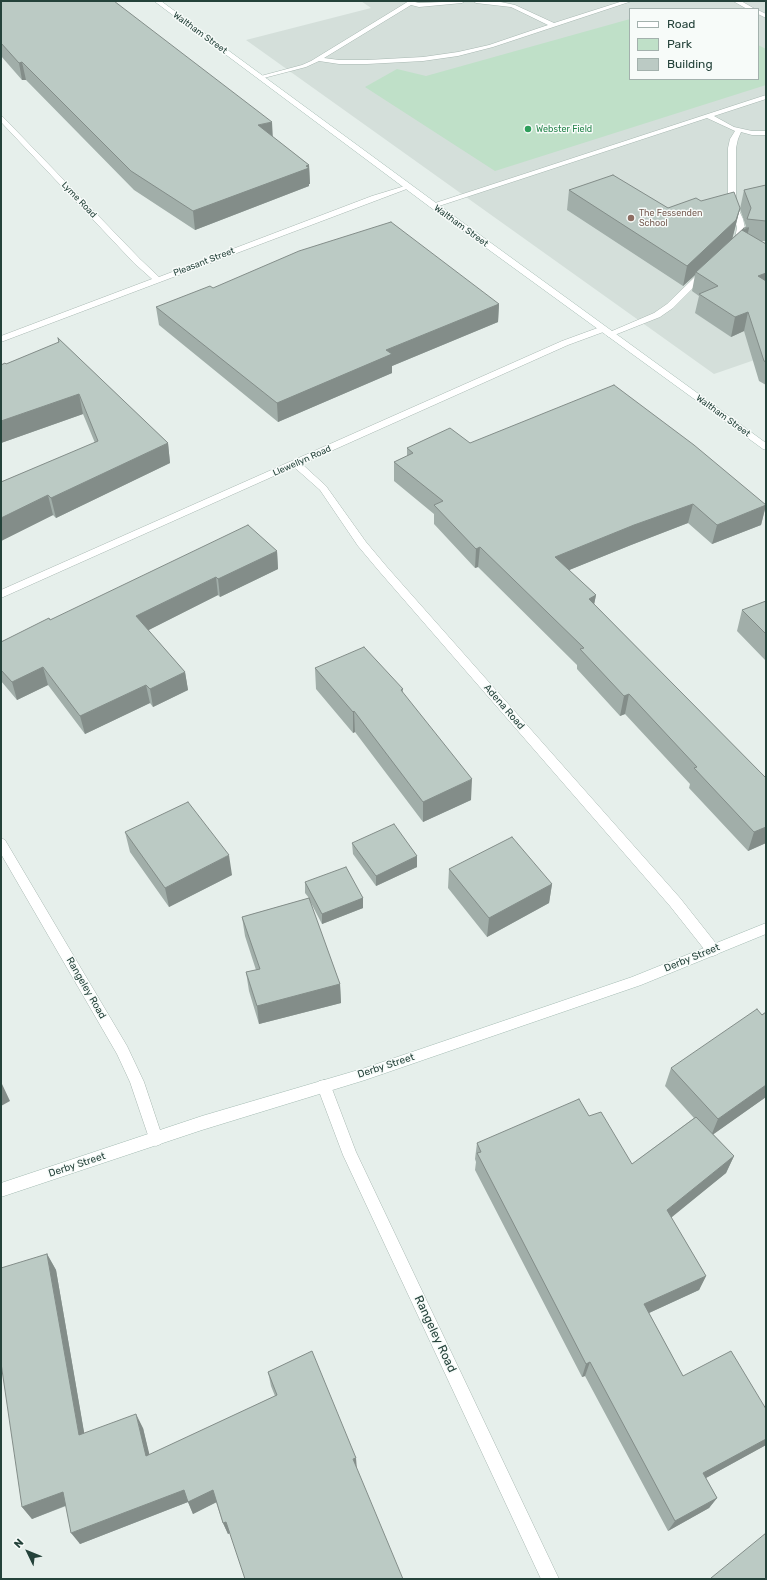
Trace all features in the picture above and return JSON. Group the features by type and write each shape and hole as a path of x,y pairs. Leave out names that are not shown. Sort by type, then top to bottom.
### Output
{"street":[{"name":"Waltham Street","path":"157,1 408,187 766,447"},
{"path":"260,77 304,66 411,2 419,5 462,1"},
{"path":"476,1 513,6 553,25"},
{"path":"317,59 333,62 367,62 440,57 491,46 629,1"},
{"path":"736,1 750,8"},
{"path":"433,205 766,97"},
{"path":"708,116 726,126 739,130 752,133 766,133"},
{"name":"Lyme Road","path":"1,118 140,264 158,280"},
{"path":"728,251 740,243 741,228 739,219 732,204 732,148 734,139 739,130"},
{"name":"Pleasant Street","path":"1,339 375,198 408,187"},
{"name":"Llewellyn Road","path":"1,594 565,343 606,332 657,315 670,306 711,268"},
{"name":"Adena Road","path":"296,464 323,488 362,544 383,569 675,902 713,950"},
{"name":"Rangeley Road","path":"1,843 122,1050 137,1082 156,1139"},
{"name":"Derby Street","path":"1,1190 324,1086 556,1009 636,981 766,928"},
{"name":"Rangeley Road","path":"324,1086 333,1113 354,1162 550,1579"}],"shaded area":[{"name":"The Fessenden School","path":"361,1 766,1 766,356 714,374 246,40 371,8"}],"green space":[{"name":"Webster Field","path":"629,19 629,80 759,80 759,46 766,49 766,85 495,171 365,87 397,69 426,76"}],"building":[{"path":"1,1 114,1 272,122 258,125 309,165 306,166 309,168 193,211 131,171 22,62 19,63 1,43"},
{"path":"613,175 668,208 696,198 701,201 734,192 740,208 736,220 687,266 569,190"},
{"path":"766,185 766,221 747,219 751,208 744,190"},
{"path":"391,222 499,304 386,350 392,354 277,403 156,307 210,286 213,288 299,251"},
{"path":"744,228 749,228 742,230 766,244 766,273 758,276 766,281 766,362 764,361 748,312 735,317 699,294 718,286 696,272"},
{"path":"58,338 168,443 51,498 48,495 1,518 1,482 98,441 79,394 1,421 1,365 59,342"},
{"path":"614,385 694,445 766,505 717,525 693,504 634,525 555,557 596,595 589,599 766,778 766,827 754,832 694,768 697,767 629,694 624,696 580,649 584,648 480,547 476,549 434,505 443,501 394,462 413,453 407,448 450,428 470,443"},
{"path":"248,525 277,551 218,579 216,577 136,616 185,672 150,689 146,685 80,716 43,667 12,682 1,670 1,642"},
{"path":"766,601 766,634 742,610"},
{"path":"364,647 403,689 401,690 472,779 423,802 354,711 353,712 315,668"},
{"path":"188,802 229,855 165,888 125,832"},
{"path":"394,824 417,856 376,876 352,843"},
{"path":"512,837 552,884 489,918 449,869"},
{"path":"346,867 363,898 322,914 305,882"},
{"path":"309,898 340,984 257,1006 246,972 260,969 242,917"},
{"path":"757,1009 762,1015 766,1012 766,1085 718,1119 671,1068"},
{"path":"579,1099 589,1116 601,1112 632,1164 696,1117 734,1156 667,1210 706,1276 644,1304 683,1376 731,1351 766,1409 766,1439 703,1473 717,1498 675,1521 590,1362 586,1364 477,1153 481,1152 477,1143"},
{"path":"47,1254 79,1435 136,1414 146,1456 277,1395 268,1372 312,1351 356,1458 353,1459 403,1579 245,1579 226,1522 223,1523 213,1490 188,1502 184,1490 71,1533 63,1492 22,1507 1,1363 1,1268"},
{"path":"766,1533 766,1579 711,1578"}],"place":[{"name":"Webster Field","path":"528,129"},
{"name":"The Fessenden School","path":"631,218"}]}
